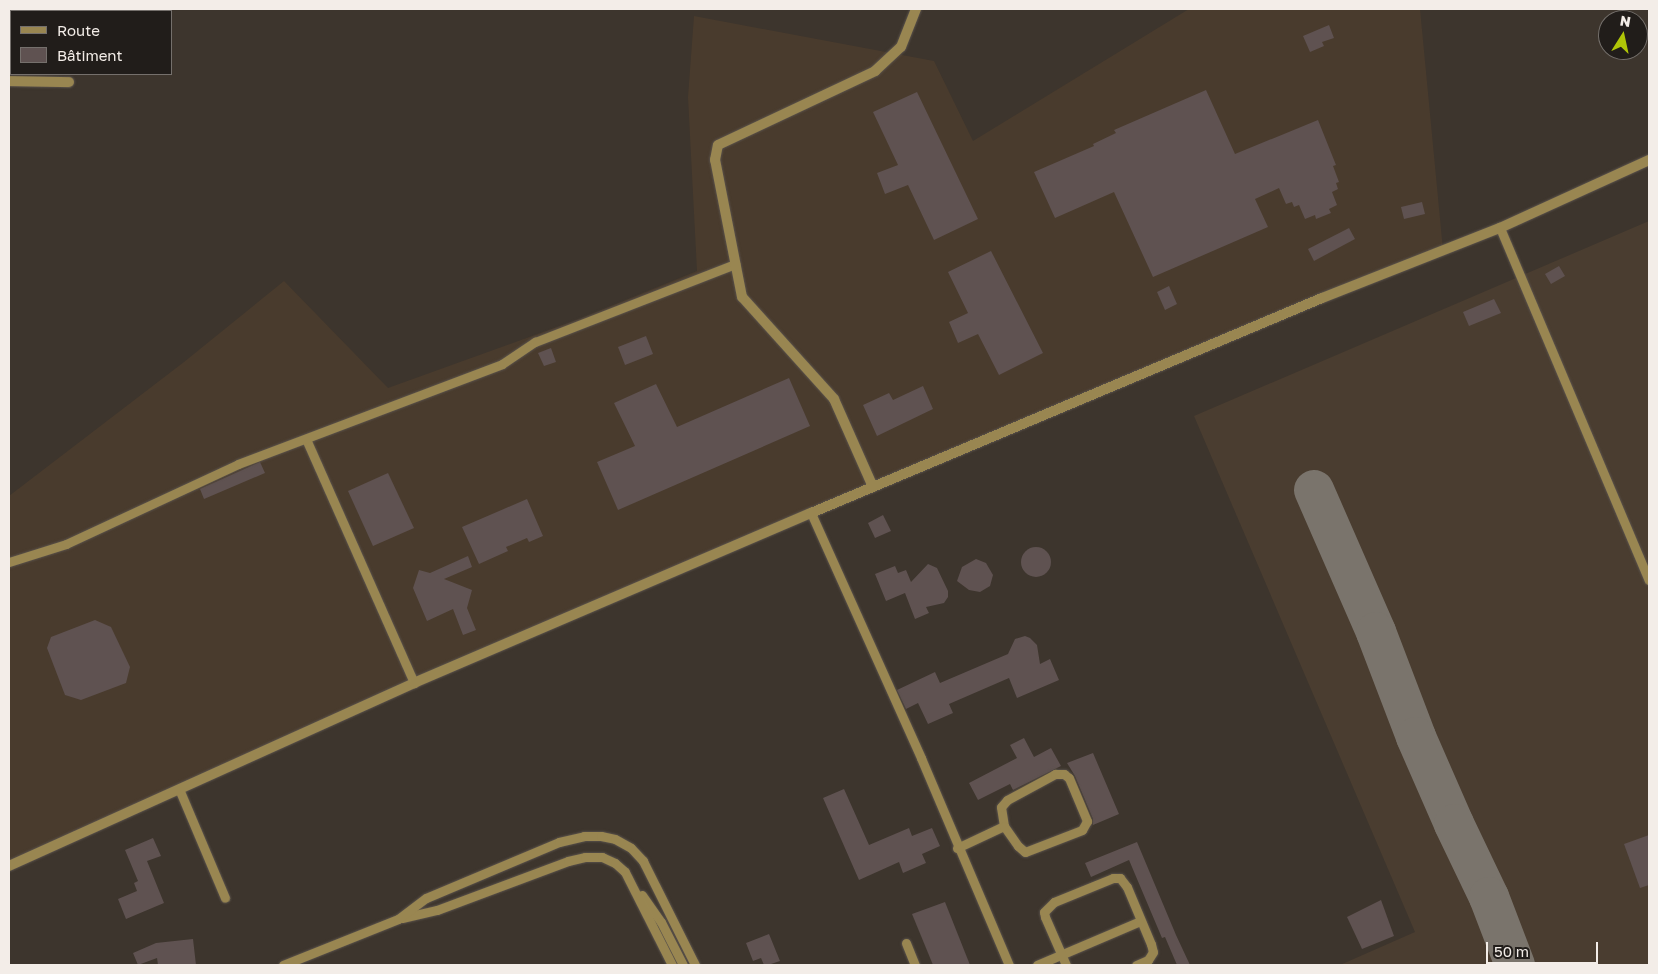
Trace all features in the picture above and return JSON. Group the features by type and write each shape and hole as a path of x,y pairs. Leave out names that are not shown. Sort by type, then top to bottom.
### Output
{"street":[{"path":"873,487 834,399 742,297 714,160 718,145 875,70 901,47 916,9"},
{"path":"9,81 69,82"},
{"path":"9,866 414,683 812,512 1322,298 1500,228 1649,160"}],"lane":[{"path":"1500,228 1649,580"},
{"path":"9,562 66,544 238,464 502,364 535,342 735,264"},
{"path":"306,438 414,683"},
{"path":"812,512 921,758 1009,965"},
{"path":"1054,774 1064,774 1069,778 1086,821 1082,830 1025,852 1018,846 1004,826 1001,807 1007,800 1054,774"},
{"path":"180,789 225,898"},
{"path":"958,848 1004,826"},
{"path":"398,919 426,898 559,842 584,836 601,836 615,839 631,848 643,861 695,965"},
{"path":"283,965 398,919 437,910 568,861 585,857 602,857 615,863 625,872 661,922 683,965"},
{"path":"625,872 672,965"},
{"path":"1066,965 1044,912 1054,902 1107,880 1120,878 1127,887 1153,952 1148,960 1136,965"},
{"path":"1037,965 1140,921"},
{"path":"906,943 915,965"}],"shaded area":[{"path":"1189,9 1420,9 1443,250 873,487 9,867 9,496 184,362 284,281 388,388 579,319 697,271 688,97 694,16 934,61 973,141"},
{"path":"1649,221 1649,965 1340,965 1415,932 1194,416"}],"building":[{"path":"1329,25 1334,38 1322,42 1324,46 1310,52 1303,36"},
{"path":"1206,90 1235,154 1318,120 1336,165 1333,166 1339,182 1336,183 1338,189 1332,192 1337,205 1329,209 1331,213 1316,219 1315,215 1305,219 1299,205 1294,207 1292,202 1286,204 1279,188 1255,199 1268,227 1153,277 1114,192 1055,218 1034,172 1094,146 1093,144 1116,133 1114,130"},
{"path":"917,92 978,219 934,240 908,185 885,194 877,173 898,165 873,112"},
{"path":"1422,202 1425,214 1404,219 1401,207"},
{"path":"1349,228 1355,239 1314,261 1308,249"},
{"path":"991,251 1043,353 999,375 978,334 958,343 949,322 968,313 948,272"},
{"path":"1559,266 1565,276 1551,284 1545,274"},
{"path":"1169,286 1177,304 1165,310 1157,292"},
{"path":"1494,299 1501,313 1469,326 1463,312"},
{"path":"646,336 653,354 625,365 618,347"},
{"path":"551,348 556,362 544,366 538,353"},
{"path":"789,378 810,426 618,510 597,462 635,446 614,403 656,384 677,427"},
{"path":"923,386 933,409 877,436 863,405 889,393 893,400"},
{"path":"260,462 265,473 204,499 200,489"},
{"path":"388,473 414,528 373,546 348,491"},
{"path":"527,499 543,536 529,542 527,538 506,547 508,551 479,564 462,527"},
{"path":"883,515 891,531 875,538 868,523"},
{"path":"1036,547 1047,551 1051,562 1047,573 1036,577 1025,573 1021,562 1025,551"},
{"path":"468,556 472,567 444,579 472,590 467,608 476,630 463,635 453,609 427,621 413,588 419,570 430,573"},
{"path":"976,559 986,563 993,575 990,586 980,592 969,590 957,581 962,567"},
{"path":"928,564 937,568 948,591 948,597 944,603 926,607 929,613 915,619 905,593 886,601 875,574 895,566 898,573 906,570 911,582"},
{"path":"95,620 111,627 130,667 126,683 81,700 65,695 47,648 51,637"},
{"path":"1025,636 1037,645 1040,664 1050,659 1059,680 1017,698 1009,678 949,704 953,713 928,724 918,703 906,709 897,690 935,672 940,683 1008,654 1015,639"},
{"path":"1024,738 1034,757 1051,748 1061,766 1013,790 1010,784 978,800 969,783 1017,758 1010,745"},
{"path":"1093,753 1119,814 1093,825 1093,819 1075,776 1067,763"},
{"path":"844,789 869,845 909,828 912,836 932,828 940,846 922,854 926,863 903,873 899,862 859,880 823,798"},
{"path":"1649,835 1649,885 1640,888 1624,844"},
{"path":"153,838 161,856 147,861 164,903 126,919 118,899 137,891 134,883 138,881 125,850"},
{"path":"1137,842 1190,965 1177,965 1165,937 1162,938 1129,860 1091,877 1085,863"},
{"path":"1381,900 1394,936 1362,949 1347,917"},
{"path":"945,902 970,965 933,965 912,914"},
{"path":"769,934 780,961 764,965 761,958 753,961 746,943"},
{"path":"193,939 196,965 158,965 157,958 138,965 133,953 156,943"}],"taxiway":[{"path":"1314,490 1376,632 1416,737 1454,824 1489,897 1515,965"}]}
